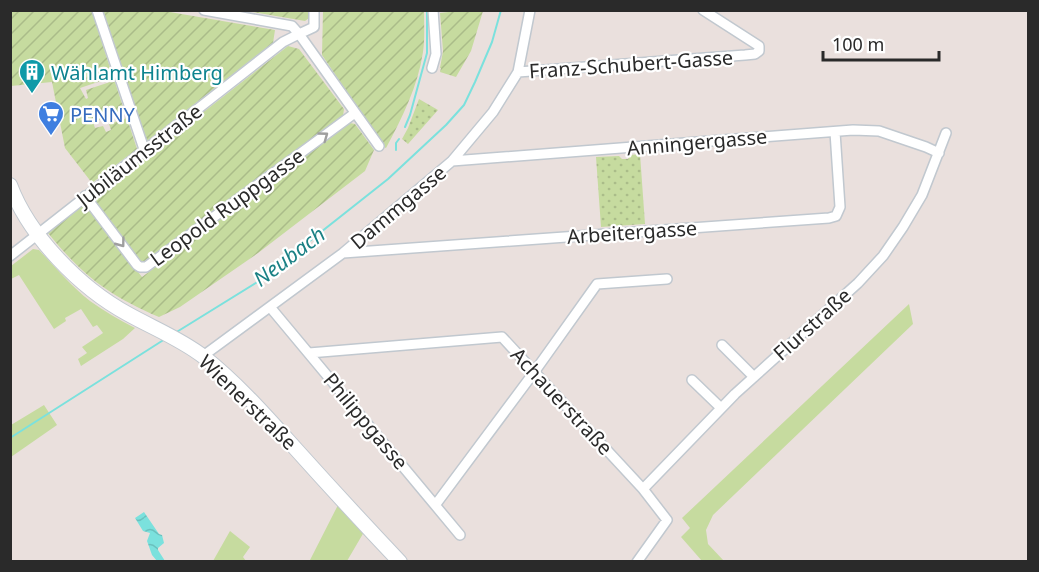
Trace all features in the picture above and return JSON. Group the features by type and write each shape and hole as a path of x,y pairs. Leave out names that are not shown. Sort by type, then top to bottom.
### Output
{"street":[{"path":"97,10 145,152"},
{"path":"204,10 292,26 379,146"},
{"name":"Jubiläumsstraße","path":"10,256 283,42 314,27 314,10"},
{"path":"432,68 436,54 433,10"},
{"name":"Dammgasse","path":"203,356 343,253 452,161 493,112 518,72 530,10"},
{"name":"Franz-Schubert-Gasse","path":"518,72 745,56 759,51 759,46 702,10"},
{"name":"Leopold Ruppgasse","path":"86,196 138,265 146,267 355,113"},
{"name":"Anningergasse","path":"452,161 853,130 879,131 939,153"},
{"name":"Arbeitergasse","path":"343,253 829,218 836,216 840,207 835,132"},
{"name":"Flurstraße","path":"643,489 721,408 858,283 883,256 922,195 946,133"},
{"name":"Wienerstraße","path":"10,185 21,209 38,234 73,274 114,306 203,356 241,390 400,561"},
{"path":"436,504 597,284 667,279"},
{"name":"Philippgasse","path":"270,307 436,504 460,536"},
{"name":"Achauerstraße","path":"309,353 502,337 643,489 667,520 637,561"},
{"path":"722,345 754,377"},
{"path":"692,380 721,408"}],"green space":[{"path":"10,11 92,11 113,77 80,88 86,99 88,98 86,90 115,82 125,113 105,120 105,118 97,121 95,117 92,119 95,128 103,126 106,132 111,130 109,124 127,118 137,149 92,183 65,148 52,82 11,86"},
{"path":"103,11 164,11 275,30 273,43 147,141"},
{"path":"247,11 309,11 309,18 305,21"},
{"path":"323,11 424,11 424,47 421,65 403,113 386,148 322,55"},
{"path":"483,11 471,51 456,77 440,72 443,51 440,13"},
{"path":"288,46 299,49 344,109 343,116 146,263 141,262 94,201 96,196"},
{"path":"419,99 438,110 408,144 402,139"},
{"path":"350,123 355,124 374,150 365,171 258,253 180,307 159,317 125,301 98,283 73,261 48,233 82,206 87,207 142,277"},
{"path":"640,154 645,224 601,227 596,157 619,156 622,159 628,159 630,155"},
{"path":"33,249 39,250 90,301 135,328 123,339 81,366 78,359 87,353 82,347 103,333 97,325 93,327 81,309 65,318 66,321 54,329 19,275 11,279 11,266"},
{"path":"909,304 913,324 713,515 706,530 708,544 724,561 702,561 681,537 690,528 682,518"},
{"path":"44,405 57,425 11,457 11,425"},
{"path":"338,505 364,532 347,561 309,562"},
{"path":"230,531 250,547 243,557 246,561 213,561"}],"water":[{"path":"144,512 162,535 164,543 158,550 165,561 157,561 152,555 147,541 150,533 143,531 135,518"}],"waterway":[{"path":"405,127 427,53 427,10"},
{"name":"Neubach","path":"175,333 259,281 388,179 446,125 464,105 492,42 501,10"},
{"path":"396,150 396,143 399,139"},
{"name":"Neubach","path":"10,438 165,339"}],"place":[{"name":"Wählamt Himberg","path":"32,95"},
{"name":"PENNY","path":"51,137"}]}
